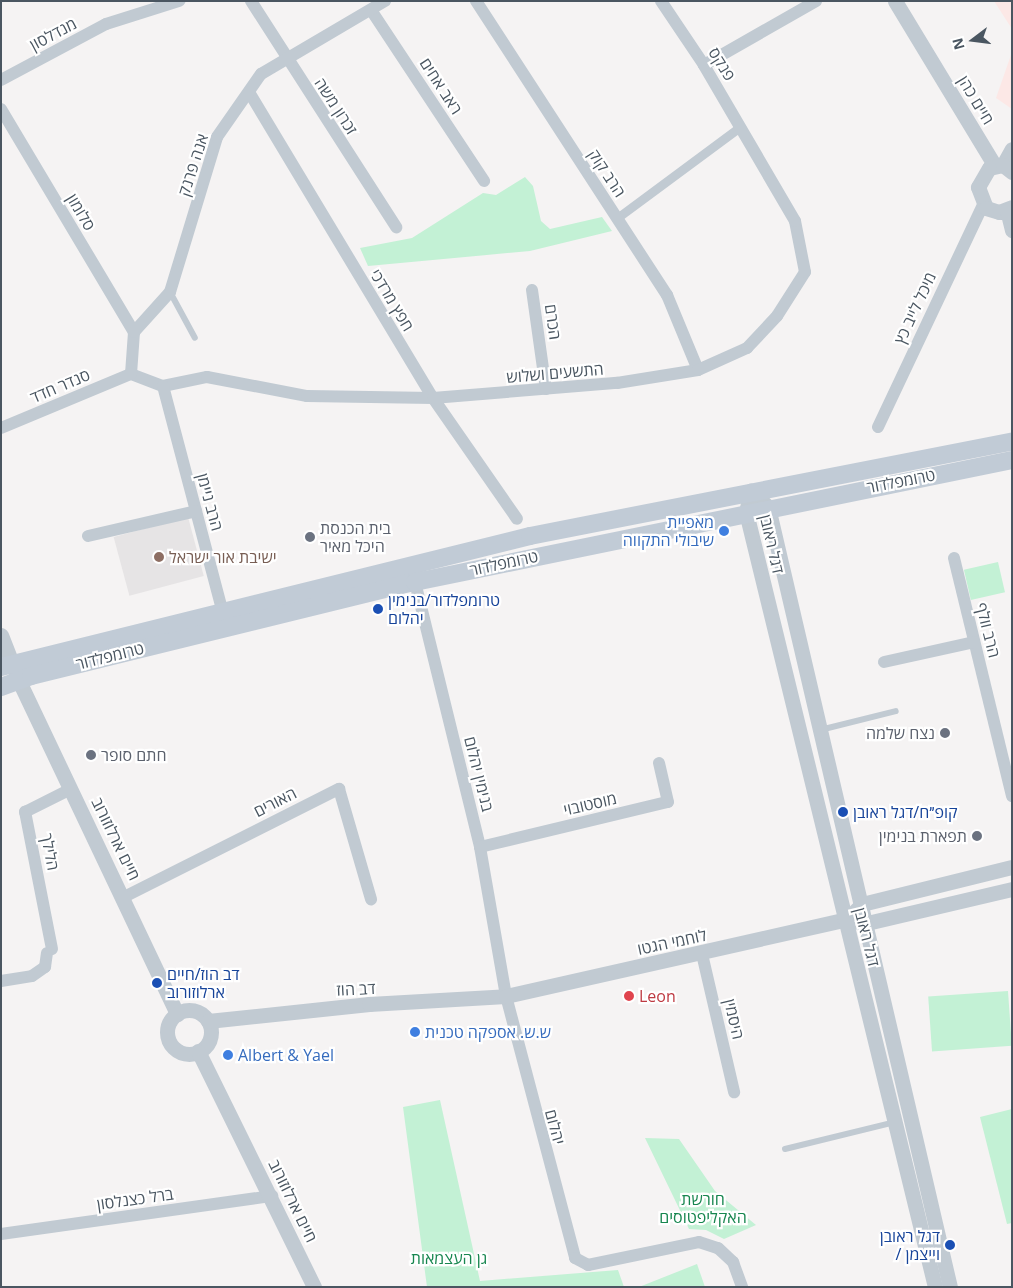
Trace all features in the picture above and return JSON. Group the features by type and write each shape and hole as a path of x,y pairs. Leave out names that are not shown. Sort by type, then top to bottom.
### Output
{"main road":[{"name":"טרומפלדור","path":"1,688 225,618 423,563 751,491 1012,441"},
{"name":"טרומפלדור","path":"7,664 225,618 415,582 768,507 1012,460"}],"street":[{"name":"מנדלסון","path":"1,80 106,24 179,1"},
{"name":"זכרון משה","path":"251,1 396,227"},
{"name":"אנה פרנק","path":"134,332 170,292 217,137 261,74 385,1"},
{"name":"הרב קוק","path":"476,1 667,296 698,370"},
{"name":"פנקס","path":"661,1 704,65 752,146"},
{"path":"704,65 816,1"},
{"name":"חיים כהן","path":"895,1 1003,168"},
{"name":"ראב אחים","path":"371,10 484,181"},
{"name":"חפץ מרדכי","path":"249,92 433,398 517,519"},
{"name":"סלומון","path":"1,109 134,332"},
{"path":"616,218 740,127"},
{"name":"התשעים ושלוש","path":"163,386 207,377 307,396 433,398 617,384 698,370 747,348 778,316 805,272 795,221 752,146"},
{"path":"1012,150 1003,168 981,176 978,187 983,204 992,212 1009,208 1012,230"},
{"name":"מיכל לייב כץ","path":"878,427 983,204"},
{"name":"הכרם","path":"532,290 546,389"},
{"path":"134,332 131,374 163,386"},
{"name":"סנדר חדד","path":"1,428 131,374"},
{"name":"הרב ניימן","path":"163,386 225,618"},
{"name":"דגל ראובן","path":"934,1287 896,1122 844,920 746,512 751,491 768,507 819,730 867,924 950,1287"},
{"path":"88,536 196,512"},
{"name":"הרב וולף","path":"954,558 1012,796"},
{"path":"415,582 423,563"},
{"name":"בנימין יהלום","path":"415,582 480,847 506,996"},
{"name":"חיים ארלוזורוב","path":"1,635 7,664 19,682 72,789 177,1014"},
{"path":"884,662 974,642"},
{"name":"מוסטובוי","path":"480,847 668,802 659,763"},
{"name":"האורים","path":"124,897 339,788 371,899"},
{"name":"הלילך","path":"1,982 32,976 45,967 50,951 25,812 72,789"},
{"name":"לוחמי הגטו","path":"844,920 862,904 1012,867"},
{"name":"לוחמי הגטו","path":"506,996 702,954 844,920 867,924 1012,889"},
{"name":"היסמין","path":"702,954 734,1092"},
{"name":"דב הוז","path":"208,1021 369,1004 506,996"},
{"name":"יהלום","path":"506,996 572,1250 580,1263 699,1242 718,1248 733,1262 742,1287"},
{"path":"196,1011 208,1021 208,1041 198,1052 182,1052 170,1043 168,1025 177,1014 196,1011"},
{"name":"חיים ארלוזורוב","path":"198,1052 272,1196 314,1287"},
{"name":"ברל כצנלסון","path":"1,1234 272,1196"}],"lane":[{"path":"170,292 195,338"},
{"path":"819,730 896,711"},
{"path":"785,1149 896,1122"}],"shaded area":[{"path":"994,1 1012,1 1012,29"},
{"path":"1012,52 1012,109 996,98"},
{"name":"ישיבת אור ישראל","path":"188,517 204,576 129,596 114,537"}],"green space":[{"path":"525,177 533,186 541,221 550,229 602,217 612,231 530,251 368,266 360,248 412,238 483,193 496,195"},
{"path":"998,562 1005,592 971,600 964,570"},
{"path":"1008,991 1012,1046 932,1051 928,997"},
{"name":"גן העצמאות","path":"440,1100 480,1281 618,1270 624,1287 427,1287 403,1107"},
{"path":"1012,1109 1012,1223 1007,1224 980,1117"},
{"name":"חורשת האקליפטוסים","path":"645,1138 679,1139 715,1191 756,1225 724,1239 706,1230 689,1229"},
{"path":"697,1264 705,1287 639,1287"}],"place":[{"name":"מאפיית שיבולי התקווה","path":"724,531"},
{"name":"בית הכנסת היכל מאיר","path":"310,537"},
{"name":"ישיבת אור ישראל","path":"159,557"},
{"name":"טרומפלדור/בנימין יהלום","path":"378,609"},
{"name":"נצח שלמה","path":"945,733"},
{"name":"חתם סופר","path":"91,755"},
{"name":"קופ״ח/דגל ראובן","path":"843,812"},
{"name":"תפארת בנימין","path":"977,836"},
{"name":"דב הוז/חיים ארלוזורוב","path":"157,983"},
{"name":"Leon","path":"629,996"},
{"name":"ש.ש. אספקה טכנית","path":"415,1032"},
{"name":"Albert & Yael","path":"228,1055"},
{"name":"דגל ראובן / וייצמן","path":"950,1245"}]}
